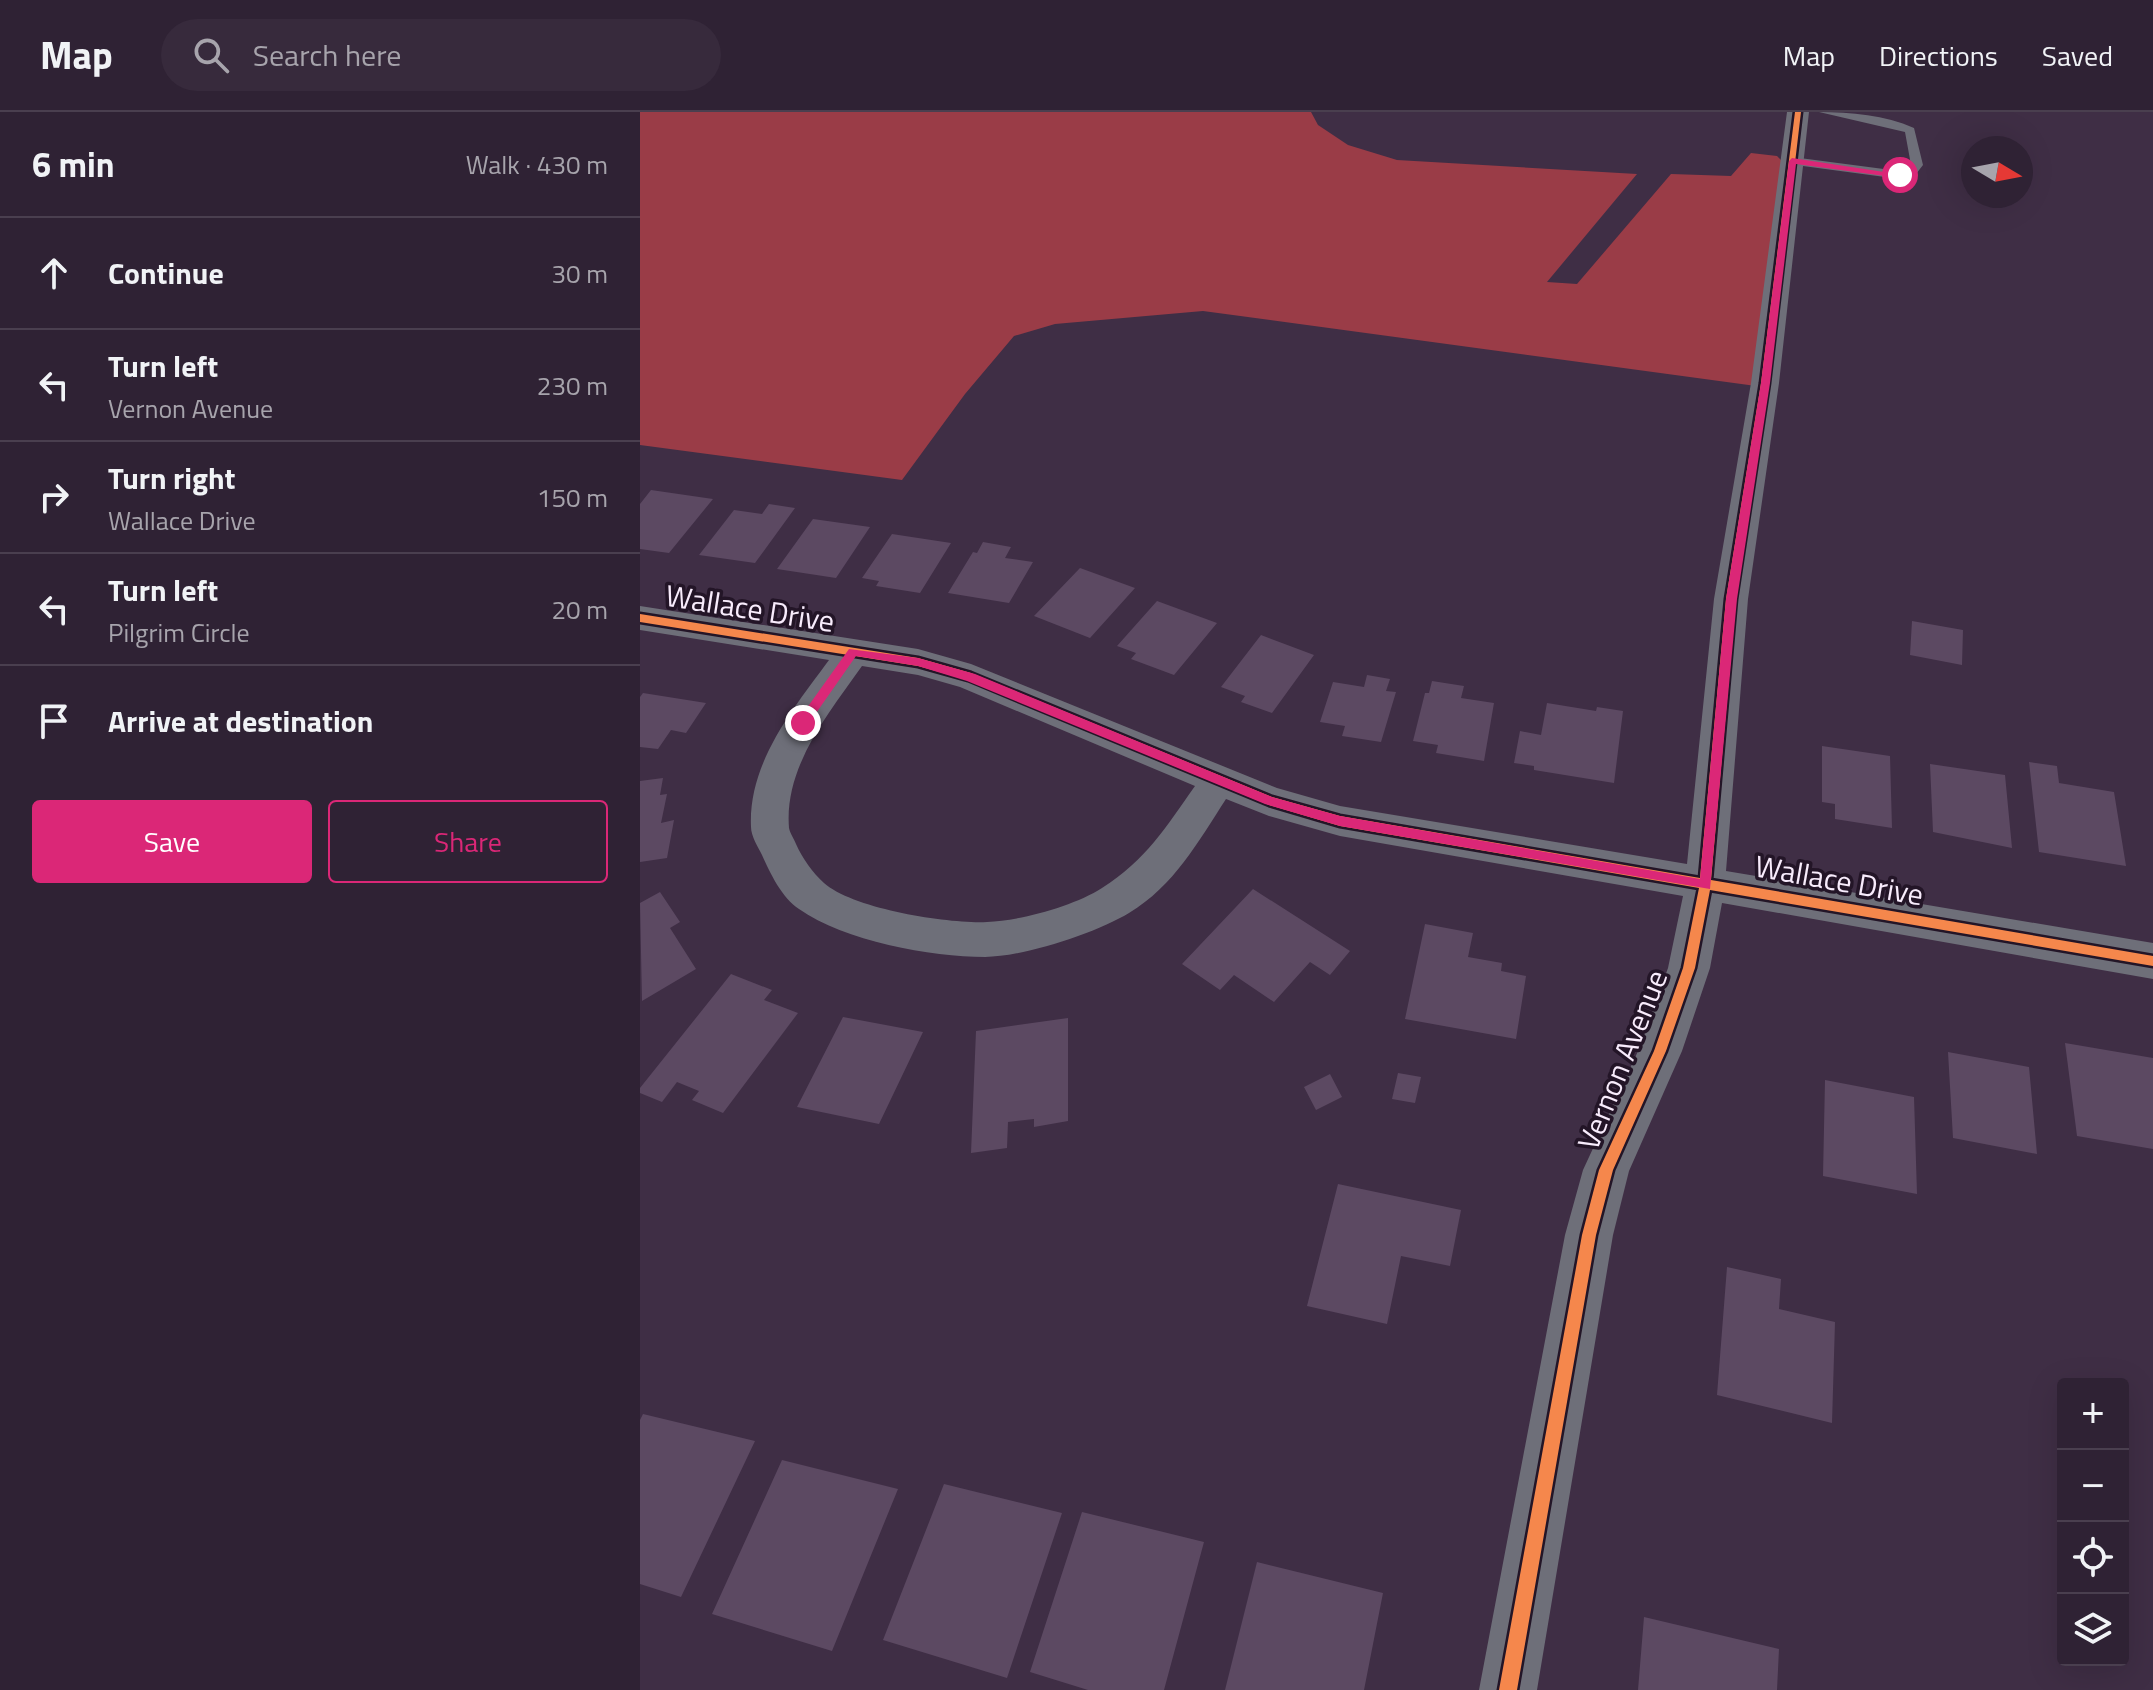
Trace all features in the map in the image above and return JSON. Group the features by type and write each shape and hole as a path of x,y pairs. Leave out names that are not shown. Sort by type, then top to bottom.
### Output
{"street":[{"name":"Vernon Avenue","path":"1508,1690 1589,1235 1606,1170 1660,1051 1689,968 1705,885 1731,599 1765,383 1798,112"},
{"name":"Wallace Drive","path":"640,618 918,662 971,677 1269,801 1340,821 2153,961"},
{"path":"853,652 803,723 777,771 770,829 786,866 812,897 866,922 934,936 988,940 1057,926 1115,901 1162,864 1219,780"}],"lane":[{"path":"1792,161 1900,175 1912,171 1917,165 1910,130 1896,124 1825,112"}],"shaded area":[{"path":"640,112 1311,112 1318,125 1348,145 1397,160 1637,174 1547,282 1577,284 1671,174 1731,176 1751,153 1777,156 1784,163 1756,386 1203,311 1055,324 1014,336 965,394 902,480 640,445"}],"building":[{"path":"651,490 713,499 669,553 640,549 640,504"},
{"path":"769,504 795,508 755,563 699,555 734,510 762,514"},
{"path":"813,519 870,527 836,578 777,569"},
{"path":"892,534 951,543 920,593 876,586 879,581 862,578"},
{"path":"983,542 1011,547 1005,558 1033,562 1009,603 948,593 973,552 977,553"},
{"path":"1080,568 1135,588 1090,638 1034,616"},
{"path":"1157,601 1217,623 1174,675 1131,659 1136,653 1117,646"},
{"path":"1912,621 1963,630 1962,665 1910,655"},
{"path":"1261,635 1314,655 1272,713 1241,702 1245,696 1221,687"},
{"path":"1367,675 1390,679 1386,691 1396,692 1381,742 1342,736 1345,726 1320,722 1333,682 1364,687"},
{"path":"1432,681 1464,686 1461,698 1494,703 1484,761 1436,753 1438,745 1413,741 1425,693 1429,693"},
{"path":"643,693 706,703 686,733 671,730 658,749 640,747 640,697"},
{"path":"1547,703 1596,711 1597,707 1623,711 1614,783 1534,770 1534,766 1514,763 1520,731 1541,735"},
{"path":"1822,746 1890,756 1892,828 1835,819 1835,804 1822,802"},
{"path":"2029,762 2057,766 2059,783 2114,792 2126,866 2039,852"},
{"path":"1930,764 2005,775 2012,848 1933,832"},
{"path":"663,778 660,795 667,794 661,823 674,820 667,858 640,862 640,781"},
{"path":"1253,889 1350,951 1330,975 1310,962 1274,1002 1234,975 1220,990 1182,964"},
{"path":"660,892 680,922 670,928 696,969 642,1001 640,903"},
{"path":"1425,924 1473,933 1468,957 1502,963 1501,971 1526,976 1516,1039 1405,1019"},
{"path":"731,974 772,990 764,1000 798,1013 723,1113 692,1100 699,1091 677,1082 662,1102 640,1093 640,1088"},
{"path":"843,1017 923,1032 879,1124 797,1107"},
{"path":"1068,1018 1068,1121 1034,1127 1034,1119 1008,1122 1007,1148 971,1153 976,1031"},
{"path":"2065,1043 2153,1058 2153,1149 2077,1136"},
{"path":"1948,1052 2029,1067 2037,1154 1953,1138"},
{"path":"1398,1073 1421,1077 1415,1103 1392,1099"},
{"path":"1330,1074 1342,1097 1316,1110 1304,1087"},
{"path":"1825,1080 1914,1097 1917,1194 1823,1176"},
{"path":"1338,1184 1461,1210 1450,1266 1401,1256 1387,1324 1307,1306"},
{"path":"1727,1267 1781,1279 1779,1309 1835,1322 1832,1423 1717,1395"},
{"path":"643,1414 755,1441 681,1597 640,1584 640,1420"},
{"path":"782,1460 898,1489 832,1651 712,1614"},
{"path":"944,1484 1062,1513 1007,1678 883,1640"},
{"path":"1082,1512 1204,1542 1164,1690 1088,1690 1030,1672"},
{"path":"1257,1562 1383,1593 1364,1690 1225,1690"},
{"path":"1644,1617 1779,1649 1777,1690 1638,1690"}],"cycle path":[{"path":"1508,1690 1589,1235 1606,1170 1660,1051 1689,968 1705,885 1731,599 1765,383 1798,112"},
{"path":"640,618 918,662 971,677 1269,801 1340,821 2153,961"}],"route":[{"path":"803,723 853,652 918,662 971,677 1269,801 1340,821 1705,885 1731,599 1765,383 1792,161 1900,175"}]}
